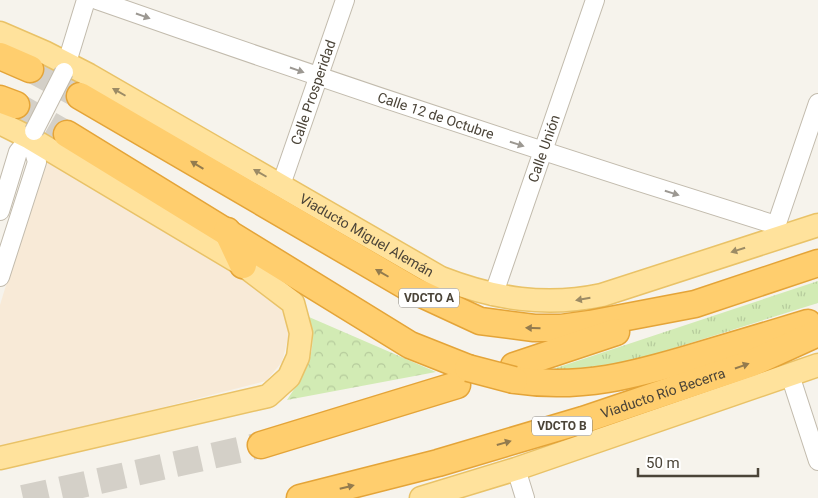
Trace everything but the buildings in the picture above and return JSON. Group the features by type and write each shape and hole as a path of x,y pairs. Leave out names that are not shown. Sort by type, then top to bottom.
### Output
{"highway":[{"path":"0,56 30,69"},
{"name":"Viaducto Miguel Alemán","path":"80,96 413,290 480,321 506,326 561,328 694,304 818,263"},
{"path":"67,134 462,376"},
{"path":"227,231 249,270 292,271"},
{"path":"787,272 818,252"},
{"path":"514,373 694,304"},
{"path":"261,444 462,376 514,373 559,384 598,382 655,368 818,320"},
{"name":"Viaducto Río Becerra","path":"300,498 438,462 583,420 752,363 818,333"}],"main road":[{"name":"Viaducto Miguel Alemán","path":"0,33 281,185 441,278 493,296 530,302 586,299 774,232 818,224"},
{"path":"0,458 258,400 275,391 289,377 298,357 299,322 293,303 249,270 32,135 5,109"},
{"path":"421,498 516,469 818,365"}],"street":[{"path":"0,211 18,152 32,135 66,68 86,0"},
{"name":"Calle 12 de Octubre","path":"97,0 318,78 542,152 774,232"},
{"name":"Calle Prosperidad","path":"281,185 345,0"},
{"name":"Calle Unión","path":"493,296 595,0"},
{"path":"774,232 818,103"},
{"path":"0,277 37,162 32,135"},
{"path":"790,375 818,461"},
{"path":"516,469 525,498"}],"shaded area":[{"path":"45,156 275,298 291,327 282,362 266,381 0,449 0,305"}],"green space":[{"path":"818,281 818,303 633,361 592,370 544,372"},
{"path":"309,317 436,372 287,400 309,361 312,329"}],"tunnel":[{"path":"30,69 80,96"},
{"path":"16,105 67,134"},
{"path":"23,498 261,445"}]}
